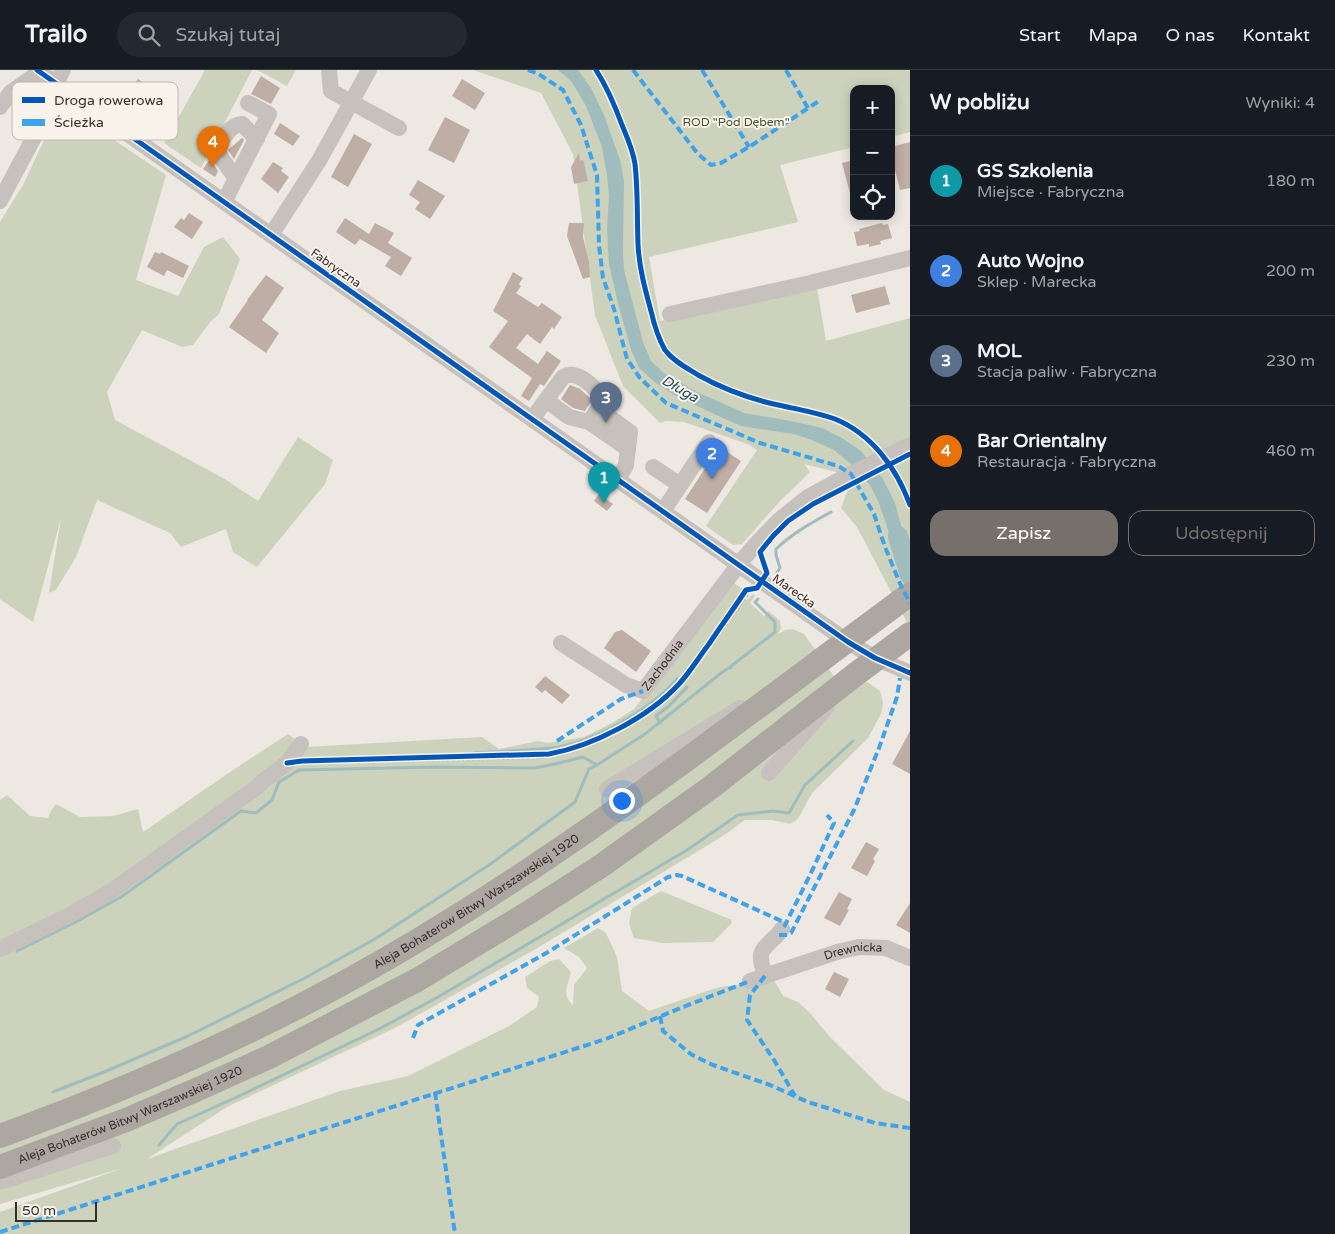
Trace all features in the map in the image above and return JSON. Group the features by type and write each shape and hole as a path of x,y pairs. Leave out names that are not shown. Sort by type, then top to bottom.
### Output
{"highway":[{"name":"Aleja Bohaterów Bitwy Warszawskiej 1920","path":"0,1136 95,1100 180,1063 281,1015 397,953 513,881 611,814 910,594"},
{"name":"Aleja Bohaterów Bitwy Warszawskiej 1920","path":"0,1167 126,1120 196,1090 269,1056 417,980 532,911 601,866 710,788 910,634"}],"street":[{"path":"329,70 330,91 399,128"},
{"path":"271,235 320,158 369,70"},
{"path":"14,82 39,71"},
{"name":"Fabryczna","path":"39,71 60,80"},
{"path":"0,107 5,86"},
{"path":"224,202 269,114 248,103"},
{"path":"236,179 216,150 233,126 238,124 242,124 257,139"},
{"path":"0,201 30,140"},
{"name":"Fabryczna","path":"141,140 224,202 620,481"},
{"path":"670,314 810,283 910,258"},
{"path":"532,419 563,377 573,374 584,380 597,410 628,449"},
{"path":"546,400 569,417 597,410 630,432 624,469 620,481"},
{"path":"663,511 709,442"},
{"name":"Zachodnia","path":"561,643 626,685 643,691 739,564 778,521 808,497 905,448"},
{"path":"653,467 680,486"},
{"name":"Marecka","path":"620,481 855,646 875,658 910,672"},
{"path":"606,789 821,660"},
{"path":"768,772 856,674"},
{"path":"0,949 70,915 110,892 256,788 263,781 293,764 301,744"},
{"path":"766,976 761,956 764,949 782,929"},
{"name":"Drewnicka","path":"750,981 837,952 859,947 886,948 910,958"},
{"path":"0,1182 113,1146"}],"path":[{"path":"293,764 302,761 549,754 576,748 603,736 638,716 656,705 670,693 699,658 746,590 757,588"},
{"path":"293,764 542,758 577,751 595,744 647,715 676,692 750,592 757,588"}],"green space":[{"path":"205,70 252,70 201,168 164,143 166,140 178,140 178,118"},
{"path":"257,70 296,70 287,86"},
{"name":"ROD \"Pod Dębem\"","path":"473,70 910,70 910,132 895,136 895,85 850,85 850,148 780,165 798,222 649,257 660,321 817,288 826,341 910,318 910,628 857,527 841,508 848,489 840,473 804,464 810,472 780,501 742,544 733,545 706,526 757,450 750,445 684,422 666,421 660,423 623,386 595,315 573,154 541,93"},
{"path":"44,140 114,140 166,175 136,280 178,296 204,247 223,237 240,259 219,314 211,321 193,345 182,347 142,330 107,392 115,420 223,478 258,501 298,437 333,460 325,484 257,567 233,552 226,529 181,547 170,533 97,500 76,557 56,590 49,593 61,518 33,622 0,599 0,222 23,185"},
{"path":"734,583 744,590 740,595 747,600 753,594 755,596 750,603 764,616 769,611 780,621 781,628 778,634 793,629 804,634 835,678 847,668 880,691 883,703 881,714 868,738 812,793 798,819 790,824 772,820 745,820 723,836 534,950 395,1028 227,1107 147,1159 340,1091 408,1076 509,1026 537,1007 539,997 527,988 525,977 550,961 559,959 571,972 566,994 573,1005 574,985 587,968 579,957 564,948 598,928 606,933 617,957 622,991 649,1011 719,987 774,980 783,996 798,1002 811,1014 828,1035 884,1090 910,1102 910,1234 0,1234 0,1212 123,1168 0,1204 0,800 7,795 30,816 48,818 56,804 80,817 113,816 138,809 143,832 288,734 306,747 482,737 499,749 538,741 548,743 584,737 634,709"},
{"path":"661,891 732,920 731,924 713,942 662,943 634,938 629,923 632,908"}],"water":[{"path":"558,70 578,70 591,88 604,115 620,160 624,181 624,270 643,342 651,361 665,374 697,392 744,413 822,428 842,438 861,451 883,479 895,503 904,536 910,548 910,559 900,566 879,503 870,485 857,469 834,450 794,434 741,426 674,395 639,368 631,350 609,264 607,230 609,196 602,147 586,106 571,81"}],"building":[{"path":"261,76 280,88 271,104 251,94"},
{"path":"462,79 485,93 475,110 452,96"},
{"path":"445,117 470,130 454,163 428,150"},
{"path":"280,123 300,136 293,146 274,134"},
{"path":"354,134 372,144 348,187 331,177"},
{"path":"242,138 244,140 234,159 228,150"},
{"path":"910,142 910,188 900,190 895,170 895,146"},
{"path":"579,153 580,161 583,160 584,163 588,181 574,184 571,167"},
{"path":"210,159 218,171 215,177 203,169"},
{"path":"850,161 850,193 842,163"},
{"path":"273,162 283,168 281,171 289,177 278,193 261,179"},
{"path":"418,180 445,196 430,219 415,209 420,202 409,195"},
{"path":"189,213 203,222 192,239 174,227 181,218 184,220"},
{"path":"345,218 369,234 375,223 394,233 388,243 412,258 401,276 385,266 391,257 360,239 355,245 336,232"},
{"path":"569,223 584,223 583,237 589,262 590,277 583,279 567,236"},
{"path":"882,223 883,225 888,224 892,238 880,241 881,244 869,247 869,244 857,246 854,232"},
{"path":"155,252 160,254 161,252 189,266 183,278 167,270 164,276 147,267"},
{"path":"513,272 523,278 519,284 521,286 516,293 538,307 542,303 562,317 540,344 527,334 516,348 538,364 547,351 561,361 544,386 540,384 529,401 521,396 532,378 489,347 508,321 493,311"},
{"path":"266,275 284,288 262,320 279,333 266,353 229,327"},
{"path":"885,286 890,304 856,313 851,295"},
{"path":"570,385 580,389 592,400 585,411 573,408 561,399"},
{"path":"719,447 741,461 707,513 685,499"},
{"path":"599,494 613,504 607,511 594,501"},
{"path":"622,630 651,651 636,672 604,648 615,632"},
{"path":"545,676 570,695 562,704 545,690 542,693 535,687"},
{"path":"910,731 910,774 892,764"},
{"path":"866,842 879,849 867,876 851,868"},
{"path":"839,892 852,899 847,909 849,910 840,926 824,918"},
{"path":"910,903 910,933 896,925"},
{"path":"834,972 849,979 840,997 825,989"}],"waterway":[{"path":"776,574 780,568 776,549 809,524 831,512"},
{"name":"Długa","path":"898,536 910,575"},
{"path":"730,667 775,632 775,622 755,602 758,599"},
{"path":"17,951 121,897 241,811 256,813 272,800 279,782 299,770 436,767 534,768 583,757 597,765 645,734 720,674 731,668"},
{"path":"474,753 551,748 584,739 602,732 636,713 666,691 677,679"},
{"path":"660,723 656,716 669,706 687,687"},
{"path":"159,1145 177,1124 381,1028 438,997 687,850 738,815 773,811 789,813 805,785 853,741"},
{"path":"53,1092 188,1036 303,979 375,939 489,865 575,802 589,769 597,765"}],"marked path":[{"path":"528,70 537,73 563,90 581,125 597,175 599,245 603,278 614,309 627,359 640,378 666,403 760,443 838,466 851,474 874,514 885,547 910,603"},
{"path":"633,70 698,154 711,165 721,163 749,147 819,101"},
{"path":"702,70 749,147"},
{"path":"786,70 808,108"},
{"path":"779,935 791,933 854,810 897,697 900,678"},
{"path":"557,741 621,699 643,691"},
{"path":"784,927 834,823 827,815"},
{"path":"413,1038 418,1025 548,952 668,877 682,876 786,923"},
{"path":"765,976 750,995 747,1020 795,1096"},
{"path":"0,1232 606,1039 750,981"},
{"path":"660,1016 663,1031 692,1055 713,1065 770,1085 808,1102 875,1123 910,1128"},
{"path":"435,1092 455,1234"}],"cycle path":[{"path":"37,70 54,82"},
{"path":"596,70 614,104 633,154 636,174 638,244 641,270 655,326 665,350 672,358 685,367 729,390 761,401 829,417 848,426 872,443 882,454 898,478 910,505"},
{"path":"136,140 848,642 875,658 910,673"},
{"path":"287,763 549,754 602,737 652,708 683,679 746,590 757,588 767,573 760,552 788,521 813,504 910,454"}],"place":[{"name":"Bar Orientalny","path":"213,167"},
{"name":"MOL","path":"606,423"},
{"name":"Auto Wojno","path":"712,479"},
{"name":"GS Szkolenia","path":"604,503"}]}
